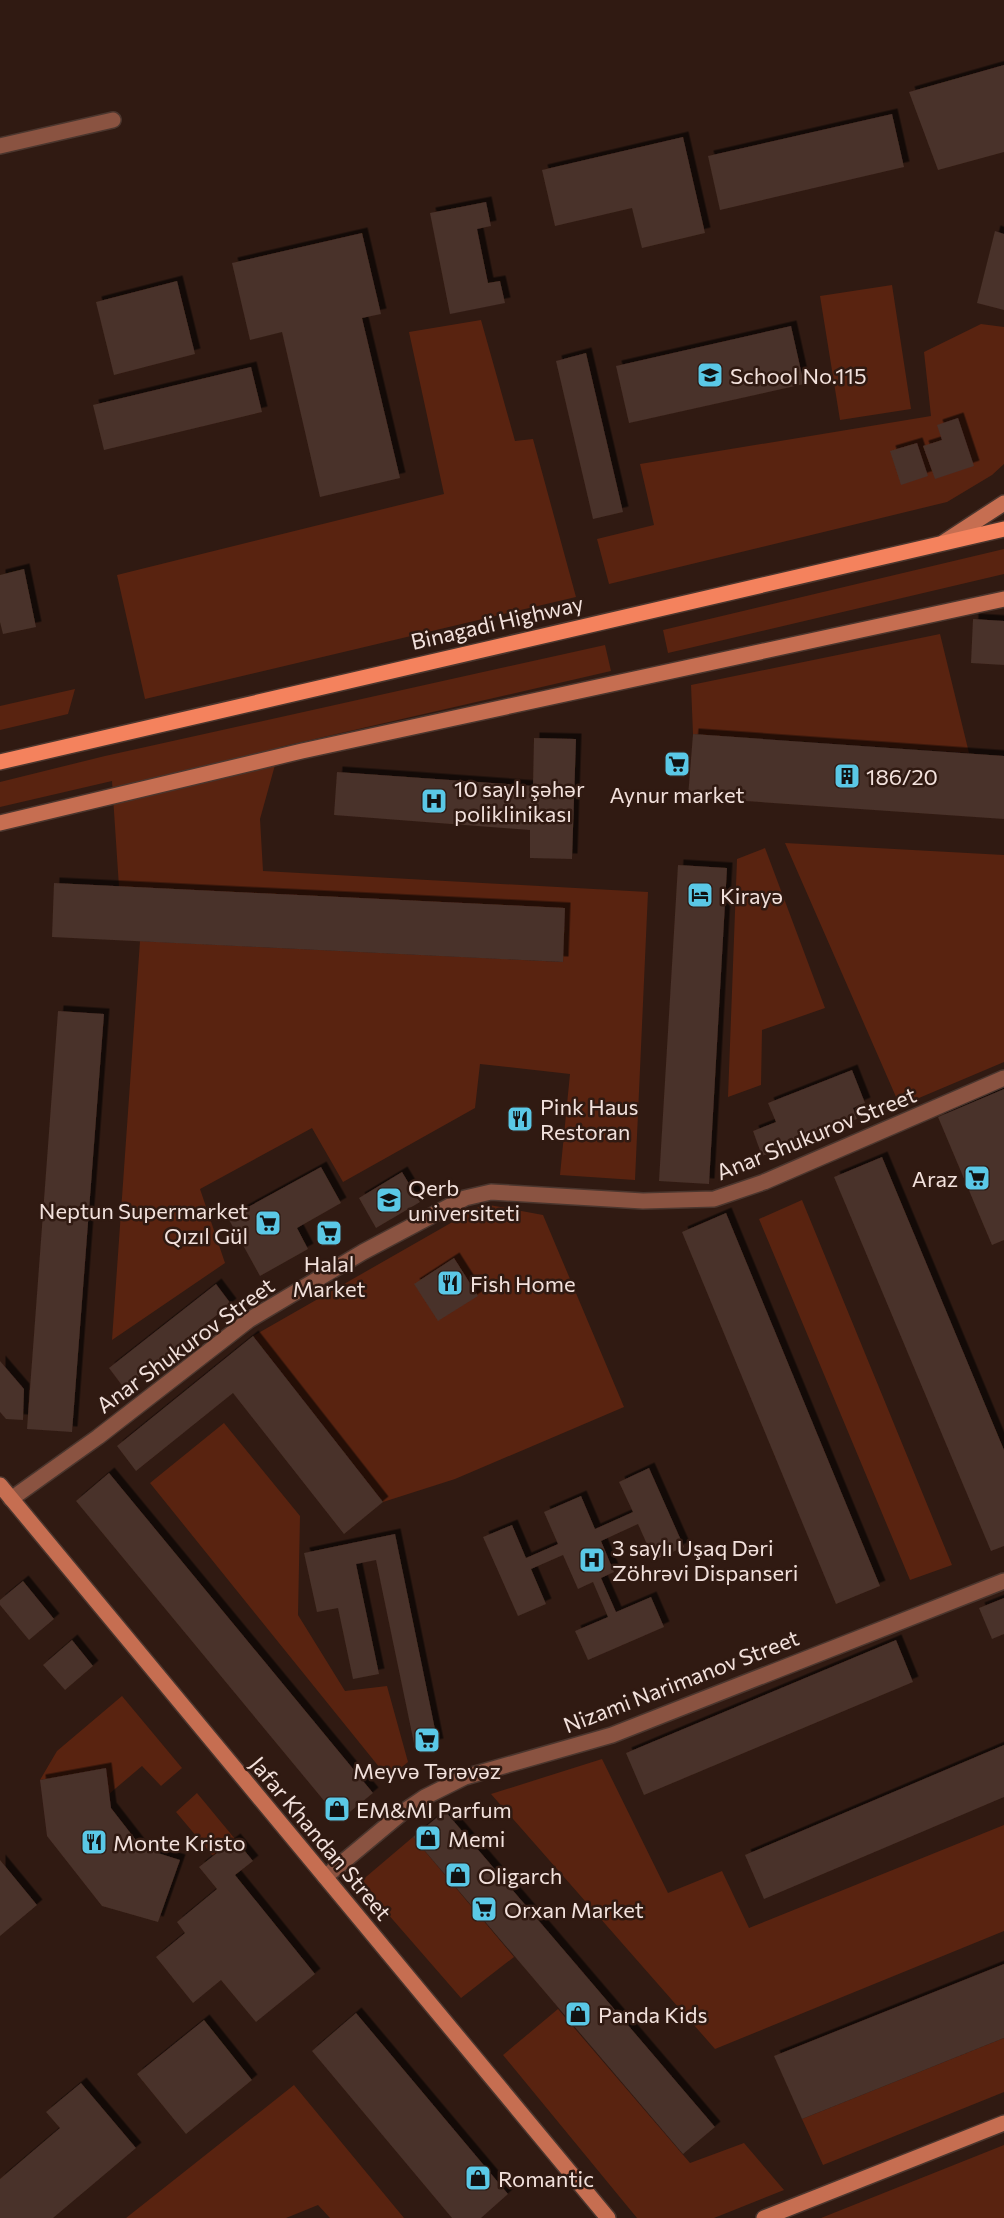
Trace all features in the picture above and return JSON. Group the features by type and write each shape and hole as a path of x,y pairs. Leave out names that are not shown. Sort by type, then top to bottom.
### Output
{"main road":[{"name":"Binagadi Highway","path":"0,762 1004,529"}],"street":[{"path":"0,146 113,120"},
{"path":"942,544 1004,503"},
{"path":"0,823 302,751 1004,599"},
{"name":"Anar Shukurov Street","path":"11,1499 98,1437 249,1320 363,1252 465,1198 491,1192 644,1201 714,1199 764,1182 1004,1078"},
{"name":"Jafar Khandan Street","path":"0,1485 608,2218"},
{"name":"Nizami Narimanov Street","path":"325,1877 403,1812 425,1797 465,1777 612,1735 1004,1581"},
{"path":"764,2218 1004,2123"}],"shaded area":[{"path":"892,285 911,409 840,420 820,296"},
{"path":"481,320 515,441 533,439 576,597 145,699 117,575 444,494 409,332"},
{"path":"981,324 1004,327 1004,464 992,475 947,502 609,584 597,539 654,525 640,464 931,416 924,352"},
{"path":"1004,549 1004,574 668,653 663,630"},
{"path":"940,634 969,753 693,734 691,685"},
{"path":"605,645 611,671 280,747 260,819 263,871 648,892 635,1180 560,1175 570,1074 480,1064 475,1108 343,1182 312,1128 200,1189 225,1263 112,1340 140,941 563,962 565,909 119,887 112,781 0,807 0,782 105,756"},
{"path":"75,689 68,714 0,730 0,706"},
{"path":"785,843 1004,855 1004,1062 900,1106"},
{"path":"765,848 825,1008 762,1030 761,1085 728,1097 737,859"},
{"path":"802,1200 952,1565 910,1580 759,1219"},
{"path":"484,1204 543,1215 624,1407 455,1479 383,1502 253,1336"},
{"path":"224,1423 300,1516 298,1615 345,1691 387,1686 408,1762 388,1778 150,1483"},
{"path":"122,1696 182,1768 161,1786 142,1766 109,1794 106,1768 40,1780 57,1751"},
{"path":"602,1759 668,1893 722,1871 749,1928 1004,1825 1004,1931 715,2049 491,1794"},
{"path":"197,1793 235,1839 213,1856 176,1812"},
{"path":"413,1837 514,1957 461,1998 360,1882"},
{"path":"558,2009 690,2163 744,2143 784,2190 714,2218 637,2218 503,2055"},
{"path":"1004,2038 1004,2092 823,2165 802,2119"},
{"path":"294,2085 404,2218 330,2218 318,2205 286,2218 126,2218"},
{"path":"1004,2145 1004,2218 821,2218"}],"building":[{"path":"1004,65 1004,152 938,170 909,92"},
{"path":"892,114 904,167 720,210 708,156"},
{"path":"683,137 705,233 642,248 632,208 555,226 542,170"},
{"path":"486,202 491,226 477,229 488,283 500,281 505,303 450,314 430,213"},
{"path":"995,231 1004,234 1004,310 977,303"},
{"path":"362,233 381,314 362,318 400,478 320,497 282,332 250,340 232,263"},
{"path":"177,281 195,354 114,375 96,302"},
{"name":"School No.115","path":"791,326 804,384 629,423 616,366"},
{"path":"586,353 623,512 593,519 556,361"},
{"path":"251,367 262,412 104,450 93,405"},
{"path":"958,418 974,466 935,479 923,446 942,440 937,425"},
{"path":"917,443 928,476 901,485 890,451"},
{"path":"24,569 36,627 3,634 0,622 0,575"},
{"path":"973,619 1004,621 1004,665 971,663"},
{"name":"186/20","path":"693,734 1004,756 1004,819 688,797"},
{"name":"10 saylı şəhər poliklinikası","path":"534,738 576,739 572,859 530,858 530,830 334,815 337,772 533,786"},
{"path":"678,865 727,868 709,1184 659,1181"},
{"path":"54,883 565,908 563,962 52,937"},
{"path":"58,1011 104,1014 72,1432 27,1429"},
{"path":"852,1070 865,1103 853,1108 857,1119 762,1156 753,1131 776,1122 768,1103"},
{"path":"1004,1089 1004,1240 992,1245 938,1117"},
{"path":"882,1157 1004,1450 1004,1546 991,1551 834,1177"},
{"name":"Neptun Supermarket Qızıl Gül","path":"321,1167 341,1203 297,1228 308,1249 260,1276 228,1218"},
{"name":"Qerb universiteti","path":"402,1172 420,1202 376,1228 359,1198"},
{"path":"726,1213 880,1586 836,1604 682,1232"},
{"path":"454,1258 478,1296 438,1321 414,1284"},
{"path":"216,1284 231,1304 124,1388 109,1368"},
{"path":"253,1336 383,1502 344,1534 233,1393 136,1471 117,1446"},
{"path":"0,1361 24,1389 23,1420 6,1419 0,1412"},
{"path":"649,1468 684,1547 654,1560 638,1524 601,1541 614,1572 601,1578 616,1612 651,1597 664,1627 588,1660 575,1631 608,1617 593,1582 578,1589 563,1555 531,1569 546,1604 518,1616 483,1537 512,1525 526,1558 558,1544 544,1512 581,1496 595,1529 633,1512 619,1482"},
{"path":"109,1473 373,1793 340,1820 76,1501"},
{"path":"395,1534 438,1744 415,1748 376,1560 356,1564 379,1674 353,1679 338,1608 317,1612 304,1553"},
{"path":"23,1581 54,1619 29,1640 0,1605 0,1600"},
{"path":"1004,1598 1004,1634 992,1639 979,1608"},
{"path":"72,1640 93,1666 65,1690 43,1665"},
{"path":"896,1640 913,1682 644,1795 626,1753"},
{"path":"1004,1745 1004,1797 764,1899 745,1855"},
{"name":"Monte Kristo","path":"106,1768 111,1808 142,1848 180,1860 158,1922 102,1906 47,1836 40,1780"},
{"path":"445,1811 715,2127 683,2154 413,1837"},
{"path":"235,1839 253,1861 235,1875 315,1974 256,2022 221,1980 193,2003 156,1957 185,1933 177,1922 217,1889 199,1867"},
{"path":"0,1860 37,1905 0,1936"},
{"path":"1004,1964 1004,2038 802,2119 774,2056"},
{"path":"356,2013 508,2194 481,2218 452,2218 312,2051"},
{"path":"204,2020 252,2080 186,2134 137,2074"},
{"path":"81,2083 136,2148 53,2218 0,2218 0,2179 60,2128 46,2112"}],"place":[{"name":"School No.115","path":"710,375"},
{"name":"Aynur market","path":"677,764"},
{"name":"186/20","path":"847,776"},
{"name":"10 saylı şəhər poliklinikası","path":"434,801"},
{"name":"Kirayə","path":"700,895"},
{"name":"Pink Haus Restoran","path":"520,1119"},
{"name":"Araz","path":"977,1178"},
{"name":"Qerb universiteti","path":"389,1200"},
{"name":"Neptun Supermarket Qızıl Gül","path":"268,1223"},
{"name":"Halal Market","path":"329,1233"},
{"name":"Fish Home","path":"450,1283"},
{"name":"3 saylı Uşaq Dəri Zöhrəvi Dispanseri","path":"592,1560"},
{"name":"Meyvə Tərəvəz","path":"427,1740"},
{"name":"EM&MI Parfum","path":"337,1809"},
{"name":"Memi","path":"428,1838"},
{"name":"Monte Kristo","path":"94,1842"},
{"name":"Oligarch","path":"458,1875"},
{"name":"Orxan Market","path":"484,1909"},
{"name":"Panda Kids","path":"578,2014"},
{"name":"Romantic","path":"478,2178"}]}
